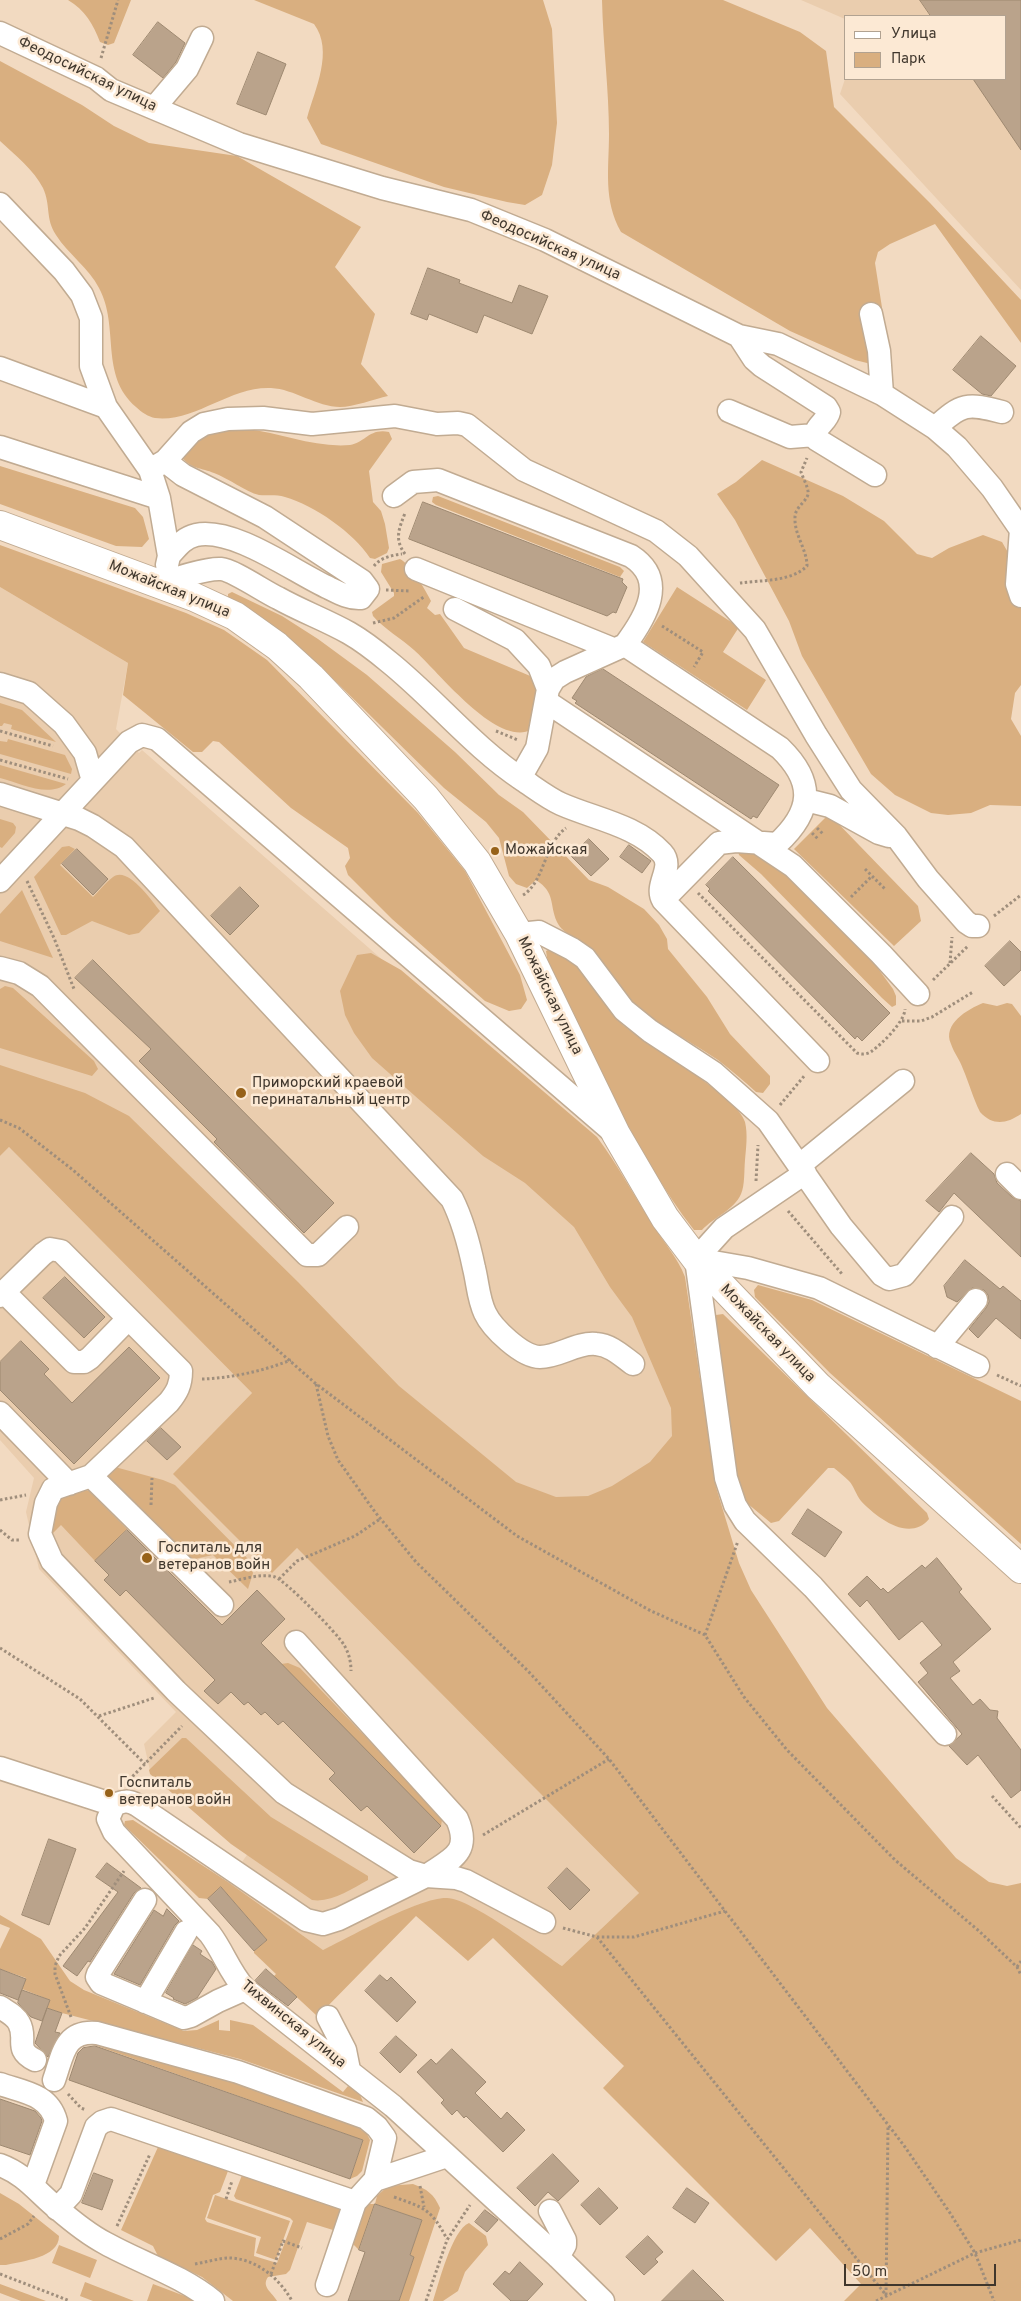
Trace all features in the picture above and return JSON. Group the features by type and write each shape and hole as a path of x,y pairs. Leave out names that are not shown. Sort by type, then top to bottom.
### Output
{"main road":[{"name":"Можайская улица","path":"0,525 194,597 235,616 277,646 312,677 420,791 451,827 476,862 519,934 616,1134 665,1218 696,1259 818,1386 1021,1569"}],"street":[{"name":"Феодосийская улица","path":"0,33 96,78 111,90 239,144 382,188 471,210 544,240 739,336 778,344 882,394 935,428 957,447 976,467 1021,530"},
{"path":"154,108 187,70 202,38"},
{"path":"0,204 64,271 82,295 91,318 91,366 106,407 157,466 183,475 265,517 365,585 361,598 346,596 233,539 214,535 196,535 182,541 169,556 159,584"},
{"path":"871,314 879,351 882,394"},
{"path":"739,336 754,359 762,366 826,407 829,412 828,416 816,437"},
{"path":"0,368 106,407"},
{"path":"935,428 959,408 979,406 1002,412"},
{"path":"729,411 790,437 816,437 875,475"},
{"path":"169,556 159,498 157,466 191,432 204,424 228,419 263,418 312,424 395,416 437,424 458,422 467,425 524,470 656,531 688,556 755,630 816,735 851,790 896,836 928,879 966,922 972,926 981,924"},
{"path":"0,447 159,498"},
{"path":"400,503 413,482 438,480 630,556 646,568 651,578 652,589 635,631 619,647 564,672 554,679 547,696 536,748 520,778"},
{"path":"1021,530 1017,584 1021,596"},
{"path":"651,578 664,537"},
{"path":"411,560 619,647 683,684 780,748 796,763 805,781 806,800 793,826 777,844 736,841 719,843 663,900"},
{"path":"159,584 213,569 226,570 288,604 350,634 390,663 471,737 520,778 559,803 603,821 623,826 662,853 666,861 660,890 663,900 818,1061"},
{"path":"455,609 515,640 539,666 547,696 793,866 882,954 911,1001"},
{"path":"0,684 29,693 64,724 85,753 93,781"},
{"path":"0,881 129,742 142,735 156,739 616,1134"},
{"path":"0,794 63,813 93,826 124,847 452,1199 463,1222 480,1300 485,1314 503,1336 519,1349 540,1357 577,1346 596,1344 612,1348 632,1364"},
{"path":"806,800 842,812 879,833 896,836"},
{"path":"519,934 539,932 565,944 585,958 624,1010 650,1031 714,1073 768,1121 841,1226 882,1274 889,1279 904,1275 952,1217"},
{"path":"0,968 19,973 40,986 307,1255 318,1255 347,1227"},
{"path":"903,1081 774,1194 724,1228 696,1259 726,1478 735,1505 745,1521 813,1587 945,1734"},
{"path":"128,1319 90,1358 84,1362 74,1362 2,1294 50,1249 61,1252 181,1371 181,1382 177,1392 169,1402 91,1476 54,1489 46,1503 40,1534 52,1560 176,1691 284,1793 408,1870 426,1876 456,1878 466,1881 544,1922"},
{"path":"696,1259 748,1268 786,1278 877,1309 938,1346 978,1366"},
{"path":"938,1346 976,1300"},
{"path":"0,1413 70,1484"},
{"path":"91,1476 222,1605"},
{"path":"0,1768 114,1805 121,1801 130,1801 306,1920 323,1924 339,1918 426,1876 452,1858 463,1846 463,1832 457,1819 296,1642"},
{"name":"Тихвинская улица","path":"114,1805 110,1812 110,1825 214,1939 236,1979 245,1989 393,2106 558,2256 603,2301"},
{"path":"145,1900 97,1977 101,1984 184,2018 245,1989"},
{"path":"145,2002 186,1932"},
{"path":"0,2008 13,2016 18,2022 21,2029 22,2050 26,2055 35,2060"},
{"path":"328,2017 345,2050 349,2070"},
{"path":"54,2080 68,2041 77,2035 87,2032 97,2033 238,2072 366,2118 377,2127 384,2138"},
{"path":"0,2084 45,2100 54,2110 56,2121 46,2198"},
{"path":"327,2285 366,2190 393,2106"},
{"path":"46,2198 71,2194 96,2127 102,2122 111,2119 366,2190 446,2156"},
{"path":"0,2165 13,2170 103,2242 135,2250 170,2275 196,2287 213,2301"},
{"path":"550,2210 565,2240 565,2245 558,2256"}],"path":[{"path":"96,78 118,0"},
{"path":"717,588 791,577 800,573 806,566 807,555 794,520 795,512 809,492 801,472 816,437"},
{"path":"400,503 397,533 398,545 411,560"},
{"path":"411,560 392,555 377,562 365,585 413,591"},
{"path":"419,594 455,609"},
{"path":"370,624 394,618 425,596"},
{"path":"643,615 703,652 683,684"},
{"path":"0,731 54,746"},
{"path":"0,760 53,775"},
{"path":"532,886 554,841 569,826"},
{"path":"811,832 819,840"},
{"path":"20,859 25,877 54,938 74,989"},
{"path":"865,869 886,890"},
{"path":"837,910 872,876"},
{"path":"684,878 851,1050 861,1054 872,1052 902,1021 911,1001 974,940 981,924 1021,895"},
{"path":"902,1021 921,1021 932,1017 972,992"},
{"path":"0,1120 20,1128 73,1170 316,1383 517,1536 651,1611 705,1635 744,1697 787,1750 915,1879 979,1931 1017,1967 1021,1975"},
{"path":"774,1194 844,1276"},
{"path":"181,1371 202,1379 224,1378 273,1367 291,1360"},
{"path":"978,1366 1021,1386"},
{"path":"316,1383 328,1436 338,1460 380,1519 416,1562 528,1671 609,1759 888,2125 950,2213 975,2253 994,2301"},
{"path":"279,1579 297,1561 355,1536 380,1519"},
{"path":"705,1635 745,1521"},
{"path":"204,1588 253,1577 265,1576 279,1579 344,1644 351,1666 350,1676 341,1691"},
{"path":"0,1648 80,1699 145,1764 197,1711"},
{"path":"99,1716 176,1691"},
{"path":"463,1846 609,1759"},
{"path":"992,1796 1021,1828"},
{"path":"77,2035 55,1974 55,1966 59,1956 85,1928 136,1854"},
{"path":"544,1922 597,1937 634,1937 725,1910"},
{"path":"597,1937 886,2296"},
{"path":"1017,1967 1021,1962"},
{"path":"54,2080 81,2108 111,2119"},
{"path":"886,2296 888,2125"},
{"path":"116,2228 144,2166"},
{"path":"366,2190 424,2208 436,2219 447,2240"},
{"path":"0,2239 28,2224 46,2198"},
{"path":"426,2301 447,2240 459,2220"},
{"path":"876,2301 975,2253 1021,2240"},
{"path":"271,2274 282,2241 302,2248"},
{"path":"170,2275 194,2264 229,2258 238,2259 271,2274 286,2290 292,2301"},
{"path":"0,2274 70,2301"}],"shaded area":[{"path":"801,0 1021,0 1021,290 840,94 845,80 1006,80 1006,15 844,15 844,19"},
{"name":"Приморский краевой перинатальный центр","path":"0,587 128,663 116,729 139,753 142,750 385,962 677,1293 713,1531 654,1591 0,1108"},
{"name":"Госпиталь для ветеранов войн","path":"9,1147 252,1393 174,1474 272,1572 297,1548 639,1893 562,1966 479,1911 419,1904 323,1950 228,1882 249,1852 151,1775 144,1744 176,1712 39,1569 26,1512 34,1478 0,1440 0,1156"}],"green space":[{"path":"68,0 131,0 114,43 108,45 100,42 88,18"},
{"path":"254,0 543,0 552,29 557,123 552,165 542,195 525,205 507,202 444,187 321,144 307,118 318,83 323,58 320,35 314,24"},
{"path":"602,0 723,0 800,32 826,51 834,107 930,203 1021,300 1021,343 935,224 890,244 878,252 875,263 889,352 871,364 855,360 790,331 621,232 615,220 608,184 609,117"},
{"path":"0,61 82,105 114,126 149,143 237,156 361,227 335,267 375,314 361,364 388,396 340,407 323,404 288,391 271,388 241,393 184,415 170,418 155,418 138,409 125,394 118,380 114,366 105,303 99,288 90,274 56,235 50,223 47,200 43,188 35,175 0,141"},
{"path":"247,429 311,442 337,445 355,444 377,432 389,432 392,439 369,471 373,502 381,511 385,524 389,548 387,553 375,559 370,558 344,530 308,506 281,496 259,495 210,471 192,466 181,456 191,441 217,430"},
{"path":"762,460 843,496 884,521 917,554 932,558 949,548 983,535 1002,542 1021,575 1021,685 1015,693 1011,719 1021,736 1021,806 990,805 971,813 948,815 931,813 895,795 871,774 802,656 789,621 735,520 717,494 736,482"},
{"path":"0,466 135,508 143,517 149,539 142,547 116,546 0,504"},
{"path":"438,496 620,567 624,571 620,577 436,505 432,502 433,497"},
{"path":"0,545 186,613 224,630 267,660 418,813 465,871 520,975 527,1000 521,1009 509,1011 485,1001 392,919 348,875 345,866 350,858 348,848 291,808 219,742 213,741 202,752 193,752 123,695 128,663 0,587"},
{"path":"400,559 413,572 431,601 427,608 435,615 440,614 464,648 535,678 539,692 531,730 517,732 501,728 485,718 452,689 414,650 373,616 372,612 394,596 381,572 382,564"},
{"path":"677,587 739,627 723,652 766,680 747,710 643,642"},
{"path":"232,592 282,616 318,639 367,675 455,752 499,795 523,812 589,880 608,887 644,909 659,925 667,939 668,949 707,997 730,1034 770,1076 770,1084 763,1093 756,1092 718,1060 655,1020 632,1002 590,948 563,930 557,922 547,890 536,880 527,888 516,884 509,876 499,838 486,822 444,788 320,666 283,634 228,599 228,594"},
{"path":"0,703 22,710 56,742 11,729 12,725 4,723 0,726"},
{"path":"8,739 65,755 72,769 71,774 0,754 0,741 7,742"},
{"path":"0,765 66,784 51,790 25,786 0,778"},
{"path":"829,814 918,906 921,921 894,946 794,849"},
{"path":"0,819 13,823 16,827 15,833 2,848 0,847"},
{"path":"69,846 75,849 60,865 93,897 113,877 125,876 139,886 160,911 139,933 129,935 92,921 66,935 61,935 34,877 62,847"},
{"path":"761,850 869,956 893,989 896,996 896,1005 892,1007 882,998 761,874 739,855 738,851"},
{"path":"22,890 53,958 0,941 0,914"},
{"path":"552,948 571,961 583,973 621,1023 709,1084 726,1098 745,1122 744,1182 741,1194 734,1205 702,1230 694,1230 652,1168 633,1135 548,964 546,951"},
{"path":"371,953 401,970 597,1137 605,1148 675,1257 685,1277 716,1487 739,1563 751,1590 827,1708 956,1858 989,1882 1007,1886 1021,1883 1021,2301 844,2301 861,2284 810,2228 776,2261 603,2088 624,2066 493,1938 468,1961 416,1916 321,2013 316,2015 274,1976 276,1974 254,1953 267,1940 221,1887 208,1899 199,1898 124,1825 125,1821 133,1820 228,1882 323,1950 403,1911 435,1899 447,1898 472,1907 488,1916 562,1966 639,1893 297,1548 272,1573 173,1474 252,1393 9,1147 0,1156 0,1065 85,1093 129,1116 298,1282 399,1386 516,1482 556,1497 588,1496 612,1486 650,1462 672,1436 671,1408 632,1317 610,1287 574,1227 525,1183 483,1156 372,1058 354,1033 345,1015 340,991 357,955"},
{"path":"5,986 13,988 94,1061 98,1069 92,1076 0,1048 0,989"},
{"path":"983,1003 997,1006 1007,1003 1012,1004 1021,1016 1021,1114 1010,1120 1000,1122 990,1120 980,1112 949,1037 950,1030 958,1018 970,1009"},
{"path":"758,1285 812,1300 1021,1401 1021,1544 830,1373 755,1297 754,1290"},
{"path":"723,1314 927,1513 929,1519 921,1526 912,1529 893,1525 875,1514 861,1501 851,1483 834,1468 828,1468 779,1521 771,1523 748,1504 737,1482 714,1319 716,1315"},
{"path":"115,1467 175,1485 248,1559 253,1573 248,1589 213,1555 190,1560 108,1478 108,1473"},
{"path":"83,1489 89,1491 127,1529 95,1561 61,1525 47,1539 53,1508 60,1498"},
{"path":"288,1663 300,1668 439,1814 442,1820 441,1826 281,1664"},
{"path":"182,1738 186,1738 271,1817 368,1876 368,1880 334,1897 312,1900 231,1844 150,1774 149,1770"},
{"path":"0,1915 41,1939 70,1981 84,1990 184,2031 197,2030 219,2020 219,2030 230,2031 230,2020 253,2025 343,2092 348,2086 359,2092 363,2102 240,2059 47,2008 50,2000 22,1989 26,1978 0,1969 0,1949 10,1928 0,1924"},
{"path":"83,2041 91,2041 234,2082 357,2127 367,2134 370,2140 362,2171 350,2179 363,2140"},
{"path":"162,2145 226,2168 228,2171 220,2192 213,2195 205,2219 207,2222 256,2238 254,2256 277,2263 293,2221 290,2218 236,2199 234,2196 242,2175 342,2205 338,2229 333,2230 307,2222 290,2270 286,2274 268,2277 266,2281 266,2287 277,2301 233,2301 202,2277 158,2256 153,2246 121,2230 158,2147"},
{"path":"413,2184 430,2193 440,2208 409,2301 399,2301 414,2257 410,2255 422,2220 375,2204 377,2196 388,2186"},
{"path":"0,2193 19,2204 59,2236 53,2249 30,2260 0,2265"},
{"path":"215,2195 290,2221 276,2260 256,2253 261,2237 207,2218"},
{"path":"366,2204 375,2204 359,2250 353,2244"},
{"path":"469,2223 486,2236 488,2245 465,2272 458,2291 443,2301 433,2301 452,2246 457,2236"},
{"path":"59,2245 97,2260 90,2278 52,2263"},
{"path":"85,2282 134,2301 93,2301 80,2296"},
{"path":"0,2284 46,2301 21,2301 0,2293"},
{"path":"153,2284 198,2301 147,2301"}],"building":[{"path":"920,0 1021,0 1021,150 974,80 1006,80 1006,15 930,15"},
{"path":"158,22 185,43 176,62 163,78 133,55"},
{"path":"258,52 286,64 266,115 237,104"},
{"path":"428,268 460,280 459,283 512,303 519,285 548,296 532,334 484,315 477,333 429,314 427,320 411,314"},
{"path":"981,336 1016,366 991,396 982,394 953,370"},
{"path":"423,502 623,579 622,582 627,587 616,613 613,612 607,616 409,539"},
{"path":"603,669 779,785 757,818 753,816 751,819 575,703 577,701 572,698 586,677"},
{"path":"589,839 609,859 591,876 571,856"},
{"path":"629,845 651,861 642,873 620,857"},
{"path":"77,849 108,879 93,895 62,864"},
{"path":"733,857 890,1013 862,1041 857,1036 855,1039 708,891 710,889 706,885"},
{"path":"240,887 259,906 230,935 211,916"},
{"path":"1010,941 1021,952 1021,970 1004,986 985,966"},
{"path":"93,960 334,1203 304,1233 214,1142 217,1139 139,1061 151,1049 75,978"},
{"path":"971,1153 994,1174 997,1183 1012,1197 1021,1201 1021,1257 954,1193 939,1212 926,1201"},
{"path":"965,1260 1000,1289 1003,1286 1021,1301 1021,1339 996,1318 978,1338 969,1329 986,1308 989,1302 988,1295 984,1290 972,1288 957,1302 947,1297 944,1286"},
{"path":"65,1277 105,1317 84,1338 43,1298"},
{"path":"21,1341 49,1369 44,1374 72,1403 129,1347 160,1378 74,1464 0,1390 0,1362"},
{"path":"161,1428 181,1447 167,1460 147,1441"},
{"path":"808,1509 842,1532 825,1557 792,1534"},
{"path":"127,1530 222,1625 257,1590 285,1619 261,1643 441,1826 414,1853 367,1806 361,1811 329,1779 335,1773 283,1721 278,1725 265,1712 261,1715 248,1702 244,1705 231,1692 218,1704 204,1691 215,1680 126,1590 120,1596 104,1580 109,1575 95,1561"},
{"path":"937,1558 962,1589 959,1592 991,1629 953,1662 960,1671 950,1678 973,1705 980,1699 990,1710 998,1711 997,1718 1021,1750 1021,1790 1011,1798 978,1755 967,1765 949,1746 962,1734 918,1682 928,1673 920,1663 942,1645 922,1621 899,1640 867,1600 860,1607 848,1594 867,1576 881,1590 883,1588 888,1593 922,1565 925,1568"},
{"path":"49,1839 76,1849 49,1925 22,1915"},
{"path":"107,1863 141,1888 134,1893 90,1962 88,1961 77,1976 63,1966 118,1892 96,1877"},
{"path":"567,1868 590,1890 570,1910 548,1888"},
{"path":"221,1887 267,1940 254,1951 208,1899"},
{"path":"167,1909 179,1921 140,1985 114,1974 154,1910 163,1916"},
{"path":"193,1945 202,1951 200,1954 212,1962 216,1969 197,1998 185,2004 173,1999 166,1993"},
{"path":"0,1969 26,1979 18,2000 0,1993"},
{"path":"266,1969 297,1997 288,2006 255,1981"},
{"path":"380,1975 387,1981 391,1977 416,2002 397,2022 365,1991"},
{"path":"22,1990 50,2000 42,2021 31,2017 18,2003"},
{"path":"47,2008 62,2013 55,2032 60,2033 48,2057 35,2043"},
{"path":"396,2036 417,2055 400,2073 380,2053"},
{"path":"95,2046 363,2140 350,2179 69,2080 78,2053 83,2048"},
{"path":"452,2049 486,2082 475,2093 501,2119 507,2112 525,2130 503,2152 466,2116 464,2118 457,2110 452,2115 441,2103 444,2100 417,2072 431,2059 436,2064"},
{"path":"0,2099 35,2111 41,2118 42,2121 30,2155 0,2145"},
{"path":"553,2154 579,2181 558,2201 548,2192 535,2206 517,2188"},
{"path":"94,2173 113,2180 102,2210 82,2203"},
{"path":"599,2188 618,2208 600,2225 581,2205"},
{"path":"687,2188 709,2203 695,2223 673,2208"},
{"path":"375,2204 422,2220 410,2255 414,2257 399,2301 348,2301 365,2252 359,2250"},
{"path":"485,2210 498,2220 487,2232 475,2222"},
{"path":"648,2236 663,2252 655,2259 658,2262 644,2275 626,2257"},
{"path":"520,2262 543,2284 527,2301 511,2301 493,2284 505,2271 509,2274"},
{"path":"693,2270 724,2301 662,2301"}],"place":[{"name":"Можайская","path":"495,851"},
{"name":"Приморский краевой перинатальный центр","path":"241,1093"},
{"name":"Госпиталь для ветеранов войн","path":"147,1558"},
{"name":"Госпиталь ветеранов войн","path":"109,1793"}]}
